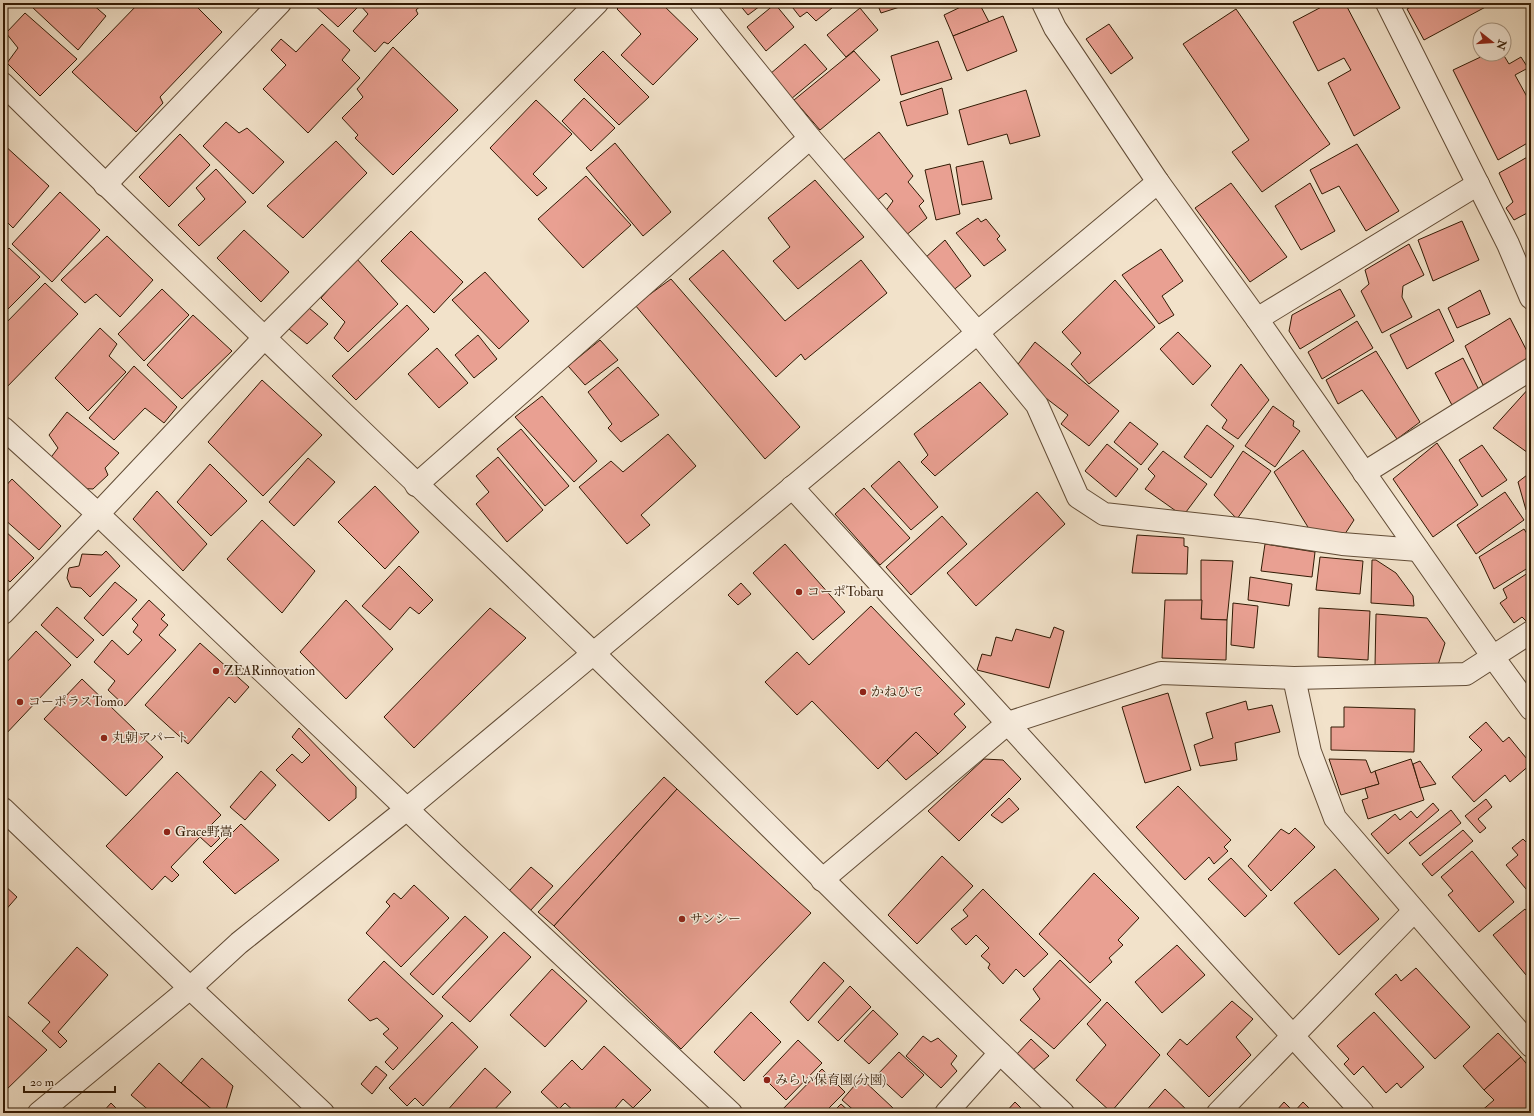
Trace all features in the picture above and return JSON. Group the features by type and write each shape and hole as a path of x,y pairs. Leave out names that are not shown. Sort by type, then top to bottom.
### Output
{"street":[{"path":"105,184 280,3"},
{"path":"3,613 265,337 597,3"},
{"path":"701,3 810,138 1038,405 1078,497 1104,514 1257,531 1342,544 1418,550"},
{"path":"1043,3 1055,28 1158,182 1257,319 1493,657 1531,709"},
{"path":"1387,3 1478,184 1519,268 1531,298"},
{"path":"3,84 416,485 593,654 822,880 1063,1113"},
{"path":"416,485 810,138"},
{"path":"39,1113 190,988 239,943 407,809 1158,182"},
{"path":"1257,319 1478,184"},
{"path":"1364,473 1531,369"},
{"path":"3,428 98,514 407,809 731,1113"},
{"path":"792,487 1363,1113"},
{"path":"822,880 1008,723 1162,673 1294,678 1466,674 1531,632"},
{"path":"1294,678 1310,752 1335,818 1531,1046"},
{"path":"3,809 323,1113"},
{"path":"1218,1113 1414,911"},
{"path":"946,1113 1000,1053"}],"building":[{"path":"35,3 91,3 106,16 78,50 32,7"},
{"path":"139,3 193,3 222,32 160,97 163,103 136,132 72,72"},
{"path":"312,3 424,3 416,10 418,14 388,44 384,42 375,52 353,31 368,14 360,5 338,27"},
{"path":"623,3 661,3 698,39 653,85 621,55 641,34 617,9"},
{"path":"738,3 764,3 748,15"},
{"path":"789,3 838,3 816,21 807,12 800,17"},
{"path":"877,3 912,3 881,13"},
{"path":"969,3 979,3 989,22 953,36 944,15"},
{"path":"1329,3 1345,3 1400,108 1354,136 1328,83 1351,70 1344,58 1318,71 1293,22"},
{"path":"1418,3 1493,3 1424,40 1407,9"},
{"path":"775,4 794,27 766,51 747,27"},
{"path":"860,8 878,30 846,57 827,35"},
{"path":"1236,9 1330,144 1262,192 1232,152 1249,140 1183,44"},
{"path":"25,13 77,59 40,96 7,63 18,48 6,33"},
{"path":"1003,16 1017,51 967,71 953,36"},
{"path":"322,24 350,50 342,60 360,78 308,133 263,89 286,65 271,50 281,39 296,52"},
{"path":"1109,24 1133,58 1111,74 1086,39"},
{"path":"938,41 952,79 901,95 891,56"},
{"path":"805,44 827,69 791,99 770,74"},
{"path":"393,47 458,110 393,175 355,138 358,135 342,118 363,97 357,89"},
{"path":"603,51 649,97 619,125 574,80"},
{"path":"854,51 880,80 820,130 794,100"},
{"path":"1521,57 1528,68 1515,75 1531,104 1531,141 1498,160 1453,70 1472,61 1508,62 1509,64"},
{"path":"942,88 948,114 907,126 900,102"},
{"path":"1026,90 1040,136 1010,144 1007,134 968,145 959,110"},
{"path":"584,98 615,128 591,151 562,121"},
{"path":"536,100 572,134 533,174 547,188 537,196 490,148"},
{"path":"226,122 239,133 247,128 284,162 253,194 203,146"},
{"path":"879,132 913,176 908,182 924,201 919,206 927,218 905,236 885,212 893,201 886,193 874,203 841,162"},
{"path":"180,134 210,165 169,207 139,177"},
{"path":"336,141 367,173 303,238 267,206"},
{"path":"615,143 671,212 643,236 586,168"},
{"path":"3,144 49,186 13,228 3,218"},
{"path":"1357,144 1399,211 1366,231 1339,186 1322,194 1310,170"},
{"path":"1531,155 1531,211 1514,220 1506,208 1513,202 1499,173"},
{"path":"983,161 992,199 962,205 956,167"},
{"path":"950,164 960,214 936,220 925,170"},
{"path":"216,169 246,202 199,246 178,225 205,199 196,188"},
{"path":"586,176 631,225 583,268 538,219"},
{"path":"815,180 864,237 798,289 773,261 790,247 768,218"},
{"path":"1231,183 1287,257 1250,282 1195,208"},
{"path":"1310,183 1335,231 1301,250 1275,206"},
{"path":"60,192 100,230 52,282 12,244"},
{"path":"978,218 981,222 986,219 1000,236 997,239 1006,250 984,266 956,233"},
{"path":"1462,221 1479,260 1433,281 1418,240"},
{"path":"244,230 289,272 261,302 217,258"},
{"path":"411,231 463,282 434,313 381,261"},
{"path":"107,236 153,280 120,317 96,294 85,303 61,280"},
{"path":"945,240 971,276 951,292 925,258"},
{"path":"1409,244 1424,275 1403,286 1402,297 1412,317 1382,333 1361,291 1369,284 1365,270"},
{"path":"9,248 40,277 3,314 3,254"},
{"path":"1161,249 1183,281 1162,296 1174,315 1159,324 1122,275"},
{"path":"723,250 785,321 861,260 887,293 805,360 801,354 776,377 689,279"},
{"path":"356,258 398,304 348,352 334,338 345,322 321,298"},
{"path":"485,272 529,321 499,349 452,300"},
{"path":"671,279 800,427 765,459 635,305"},
{"path":"1115,280 1155,327 1089,384 1071,364 1081,353 1062,332"},
{"path":"45,283 78,314 3,391 3,326"},
{"path":"162,289 189,315 144,361 118,334"},
{"path":"1340,289 1355,316 1300,349 1289,331 1292,315"},
{"path":"1480,290 1490,314 1457,328 1448,308"},
{"path":"407,305 429,329 356,400 332,376"},
{"path":"309,308 328,324 307,344 289,329"},
{"path":"1439,309 1454,341 1407,369 1390,335"},
{"path":"193,315 232,351 182,399 147,365"},
{"path":"1510,318 1531,359 1483,385 1465,346"},
{"path":"1357,321 1373,348 1322,379 1308,352"},
{"path":"100,328 117,344 109,356 126,372 88,411 55,378"},
{"path":"1178,332 1211,366 1193,385 1160,349"},
{"path":"478,335 497,359 474,378 455,355"},
{"path":"600,340 618,360 585,385 568,366"},
{"path":"1035,342 1119,411 1089,446 1061,424 1068,415 1012,372"},
{"path":"437,348 468,383 439,408 408,374"},
{"path":"1376,351 1420,422 1397,439 1362,390 1338,404 1326,380"},
{"path":"1463,358 1479,390 1453,407 1435,373"},
{"path":"1241,364 1269,400 1238,439 1222,428 1227,420 1211,405"},
{"path":"134,366 177,407 164,423 145,408 114,440 89,418"},
{"path":"618,367 659,415 621,442 608,428 612,424 588,392"},
{"path":"262,380 322,435 263,496 208,442"},
{"path":"980,382 1008,414 935,476 921,462 928,455 914,434"},
{"path":"1530,387 1531,388 1531,455 1493,428"},
{"path":"542,396 597,461 574,482 515,417"},
{"path":"1273,406 1294,421 1293,426 1300,431 1275,467 1245,446"},
{"path":"67,412 119,453 105,468 108,475 93,489 74,488 49,460 58,448 49,435"},
{"path":"1130,422 1158,444 1141,465 1114,442"},
{"path":"1207,425 1234,446 1211,478 1184,457"},
{"path":"521,429 569,486 545,506 497,449"},
{"path":"668,434 696,466 641,515 650,525 627,544 579,487 611,461 623,472"},
{"path":"1437,443 1478,505 1433,537 1393,479"},
{"path":"1107,444 1138,469 1116,497 1085,471"},
{"path":"1482,445 1507,480 1482,497 1459,460"},
{"path":"1303,450 1354,520 1343,537 1311,532 1274,472"},
{"path":"1163,451 1207,484 1183,516 1145,489 1155,476 1148,469"},
{"path":"1243,451 1271,471 1237,519 1214,495"},
{"path":"498,457 543,510 507,542 476,504 489,492 476,476"},
{"path":"308,458 335,482 294,526 269,502"},
{"path":"899,461 938,507 911,530 871,486"},
{"path":"210,464 247,501 211,536 177,502"},
{"path":"1531,474 1531,509 1526,510 1518,482 1527,475"},
{"path":"12,479 61,526 39,550 3,518 3,489"},
{"path":"375,486 419,532 385,569 338,522"},
{"path":"864,488 910,538 880,565 835,514"},
{"path":"157,491 207,544 183,571 133,519"},
{"path":"1037,492 1065,524 976,606 947,573"},
{"path":"1505,492 1524,520 1476,554 1457,525"},
{"path":"942,516 967,544 911,595 886,567"},
{"path":"262,520 315,571 282,613 227,559"},
{"path":"3,529 34,558 10,582 3,576"},
{"path":"1524,529 1531,540 1531,566 1494,589 1479,557"},
{"path":"1137,535 1184,538 1184,546 1188,547 1187,574 1132,573"},
{"name":"コーポTobaru","path":"785,544 845,612 813,640 753,573"},
{"path":"1265,544 1315,552 1312,577 1261,571"},
{"path":"106,551 120,566 90,597 81,588 71,587 67,578 69,568 79,566 82,554 102,555"},
{"path":"1320,557 1363,561 1360,594 1316,590"},
{"path":"1201,560 1233,561 1227,620 1201,619"},
{"path":"1372,560 1376,560 1396,573 1413,596 1414,606 1371,603"},
{"path":"399,566 433,600 419,614 410,607 390,630 362,606"},
{"path":"1531,571 1531,618 1526,621 1522,617 1514,623 1500,603 1507,598 1503,589"},
{"path":"1250,577 1292,584 1289,606 1248,600"},
{"path":"115,582 137,600 103,636 84,618"},
{"path":"741,583 751,594 738,605 728,595"},
{"path":"149,600 165,615 161,619 168,625 159,635 176,650 125,706 108,690 115,681 94,662 112,640 128,655 142,640 133,632 138,625 132,619"},
{"path":"346,600 393,649 346,699 300,652"},
{"path":"1165,600 1202,600 1201,619 1227,620 1226,660 1162,658"},
{"path":"1233,603 1258,606 1254,648 1231,645"},
{"name":"かねひで","path":"871,606 965,704 954,714 966,727 938,754 916,732 878,769 812,701 797,715 765,682 797,652 809,665"},
{"path":"57,607 94,640 77,658 41,625"},
{"path":"490,608 526,638 414,748 384,717"},
{"path":"1319,608 1370,611 1368,660 1318,657"},
{"path":"1376,614 1427,618 1445,643 1438,665 1375,666"},
{"path":"1054,627 1064,631 1049,688 977,670 982,654 991,656 996,637 1012,641 1016,629 1050,638"},
{"name":"コーポラスTomo","path":"36,631 71,665 3,737 3,666"},
{"path":"200,643 249,687 235,703 229,697 188,744 145,705"},
{"name":"丸朝アパート","path":"82,679 163,757 126,796 44,719"},
{"path":"1168,693 1191,770 1145,783 1122,707"},
{"path":"1246,701 1248,710 1272,705 1280,732 1235,743 1237,760 1200,766 1194,745 1213,738 1206,713"},
{"path":"1344,707 1415,709 1414,752 1331,750 1331,727 1344,727"},
{"path":"1486,722 1503,742 1509,737 1531,764 1510,782 1505,775 1474,802 1452,777 1482,750 1469,737"},
{"path":"299,728 356,787 356,798 329,821 276,770 292,754 302,763 310,755 292,737"},
{"path":"916,732 938,754 906,780 887,760"},
{"path":"984,759 1003,760 1021,779 959,841 928,811"},
{"path":"1329,759 1366,760 1371,773 1375,771 1379,784 1341,795"},
{"path":"1411,759 1424,800 1368,819 1362,800 1368,798 1365,788 1379,784 1375,771"},
{"path":"1420,761 1436,784 1420,788 1413,764"},
{"path":"261,771 276,785 245,820 230,807"},
{"name":"Grace野嵩","path":"177,772 221,815 209,827 220,838 211,847 200,837 171,867 179,875 172,882 165,876 152,890 106,846"},
{"path":"664,777 677,789 554,926 538,912"},
{"path":"1178,786 1231,840 1224,847 1228,851 1214,864 1209,857 1185,880 1136,827"},
{"name":"サンシー","path":"677,789 811,913 681,1049 554,926"},
{"path":"1009,798 1019,809 1002,823 991,815"},
{"path":"1486,799 1492,807 1478,819 1486,828 1480,833 1465,816"},
{"path":"1433,803 1439,810 1388,854 1371,834 1395,814 1400,820 1411,811 1417,818"},
{"path":"1451,810 1461,823 1420,856 1409,843"},
{"path":"241,824 279,860 235,894 203,862"},
{"path":"1295,828 1315,847 1271,891 1248,866 1281,829 1289,834"},
{"path":"1463,830 1473,841 1432,876 1422,864"},
{"path":"1523,839 1527,843 1531,840 1531,895 1506,865 1518,855 1512,848"},
{"path":"1472,851 1514,902 1479,932 1448,895 1453,891 1441,877"},
{"path":"942,856 973,886 917,944 888,915"},
{"path":"1231,858 1267,896 1245,917 1208,879"},
{"path":"531,867 553,886 530,911 509,891"},
{"path":"1335,869 1379,919 1339,955 1294,903"},
{"path":"1094,873 1139,918 1118,940 1123,945 1109,958 1112,962 1090,983 1039,934"},
{"path":"3,884 17,897 3,913"},
{"path":"414,885 449,918 401,967 366,933 390,906 386,902 394,893 401,899"},
{"path":"983,889 1048,954 1024,977 1016,969 1003,984 988,968 990,964 981,956 989,948 976,935 966,945 951,929 968,916 963,910"},
{"path":"1525,909 1531,916 1531,981 1493,935"},
{"path":"465,916 488,937 433,995 410,974"},
{"path":"504,932 531,957 470,1022 442,997"},
{"path":"1177,945 1205,975 1162,1013 1135,982"},
{"path":"77,947 108,975 58,1032 67,1041 60,1048 42,1031 50,1022 28,1003"},
{"path":"1060,960 1101,1000 1054,1049 1020,1020 1040,999 1033,989"},
{"path":"384,961 443,1016 393,1070 385,1062 398,1048 383,1034 389,1029 377,1018 370,1021 348,1000"},
{"path":"824,962 844,981 808,1021 790,1002"},
{"path":"1416,968 1470,1027 1435,1059 1375,994 1396,974 1401,981"},
{"path":"552,969 587,1001 545,1047 510,1015"},
{"path":"850,986 871,1007 838,1041 818,1022"},
{"path":"1232,1001 1253,1019 1236,1037 1251,1055 1209,1097 1167,1054 1180,1039 1187,1045"},
{"path":"1107,1002 1160,1055 1111,1112 1076,1080 1106,1045 1087,1024"},
{"path":"873,1010 898,1034 869,1064 844,1041"},
{"path":"751,1012 781,1042 744,1081 714,1052"},
{"path":"1374,1012 1424,1067 1401,1088 1397,1083 1386,1093 1363,1066 1354,1075 1344,1064 1349,1059 1337,1046"},
{"path":"8,1016 47,1050 3,1093 3,1022"},
{"path":"452,1022 478,1047 423,1106 415,1098 407,1106 389,1088"},
{"path":"1498,1033 1521,1057 1484,1090 1463,1066"},
{"path":"923,1036 931,1042 938,1038 957,1056 951,1064 957,1071 941,1088 906,1056"},
{"path":"1031,1039 1049,1056 1032,1071 1015,1056"},
{"path":"798,1040 822,1063 786,1100 763,1077"},
{"path":"604,1046 651,1090 633,1108 623,1099 611,1113 576,1113 565,1103 559,1109 541,1092 572,1060 582,1070"},
{"path":"899,1052 924,1075 902,1098 877,1075"},
{"path":"1521,1057 1530,1068 1526,1071 1531,1077 1531,1110 1528,1113 1479,1113 1494,1100 1484,1090"},
{"path":"202,1058 233,1086 225,1113 216,1113 181,1083"},
{"path":"159,1063 216,1113 152,1113 131,1095"},
{"path":"376,1066 387,1075 372,1094 361,1084"},
{"path":"485,1068 511,1092 491,1113 445,1113"},
{"path":"822,1069 845,1092 824,1113 779,1113"},
{"path":"861,1078 893,1108 888,1113 857,1113 842,1100"},
{"path":"1165,1089 1190,1113 1144,1113"},
{"path":"1015,1102 1026,1113 1005,1113"},
{"path":"1284,1102 1294,1112 1303,1102 1314,1113 1281,1113 1277,1110"},
{"path":"111,1103 121,1113 102,1113"},
{"path":"841,1104 851,1113 832,1113"}],"place":[{"name":"コーポTobaru","path":"799,592"},
{"name":"ZEARinnovation","path":"216,671"},
{"name":"かねひで","path":"863,692"},
{"name":"コーポラスTomo","path":"20,702"},
{"name":"丸朝アパート","path":"104,738"},
{"name":"Grace野嵩","path":"167,832"},
{"name":"サンシー","path":"682,919"},
{"name":"みらい保育園(分園)","path":"767,1080"}]}
